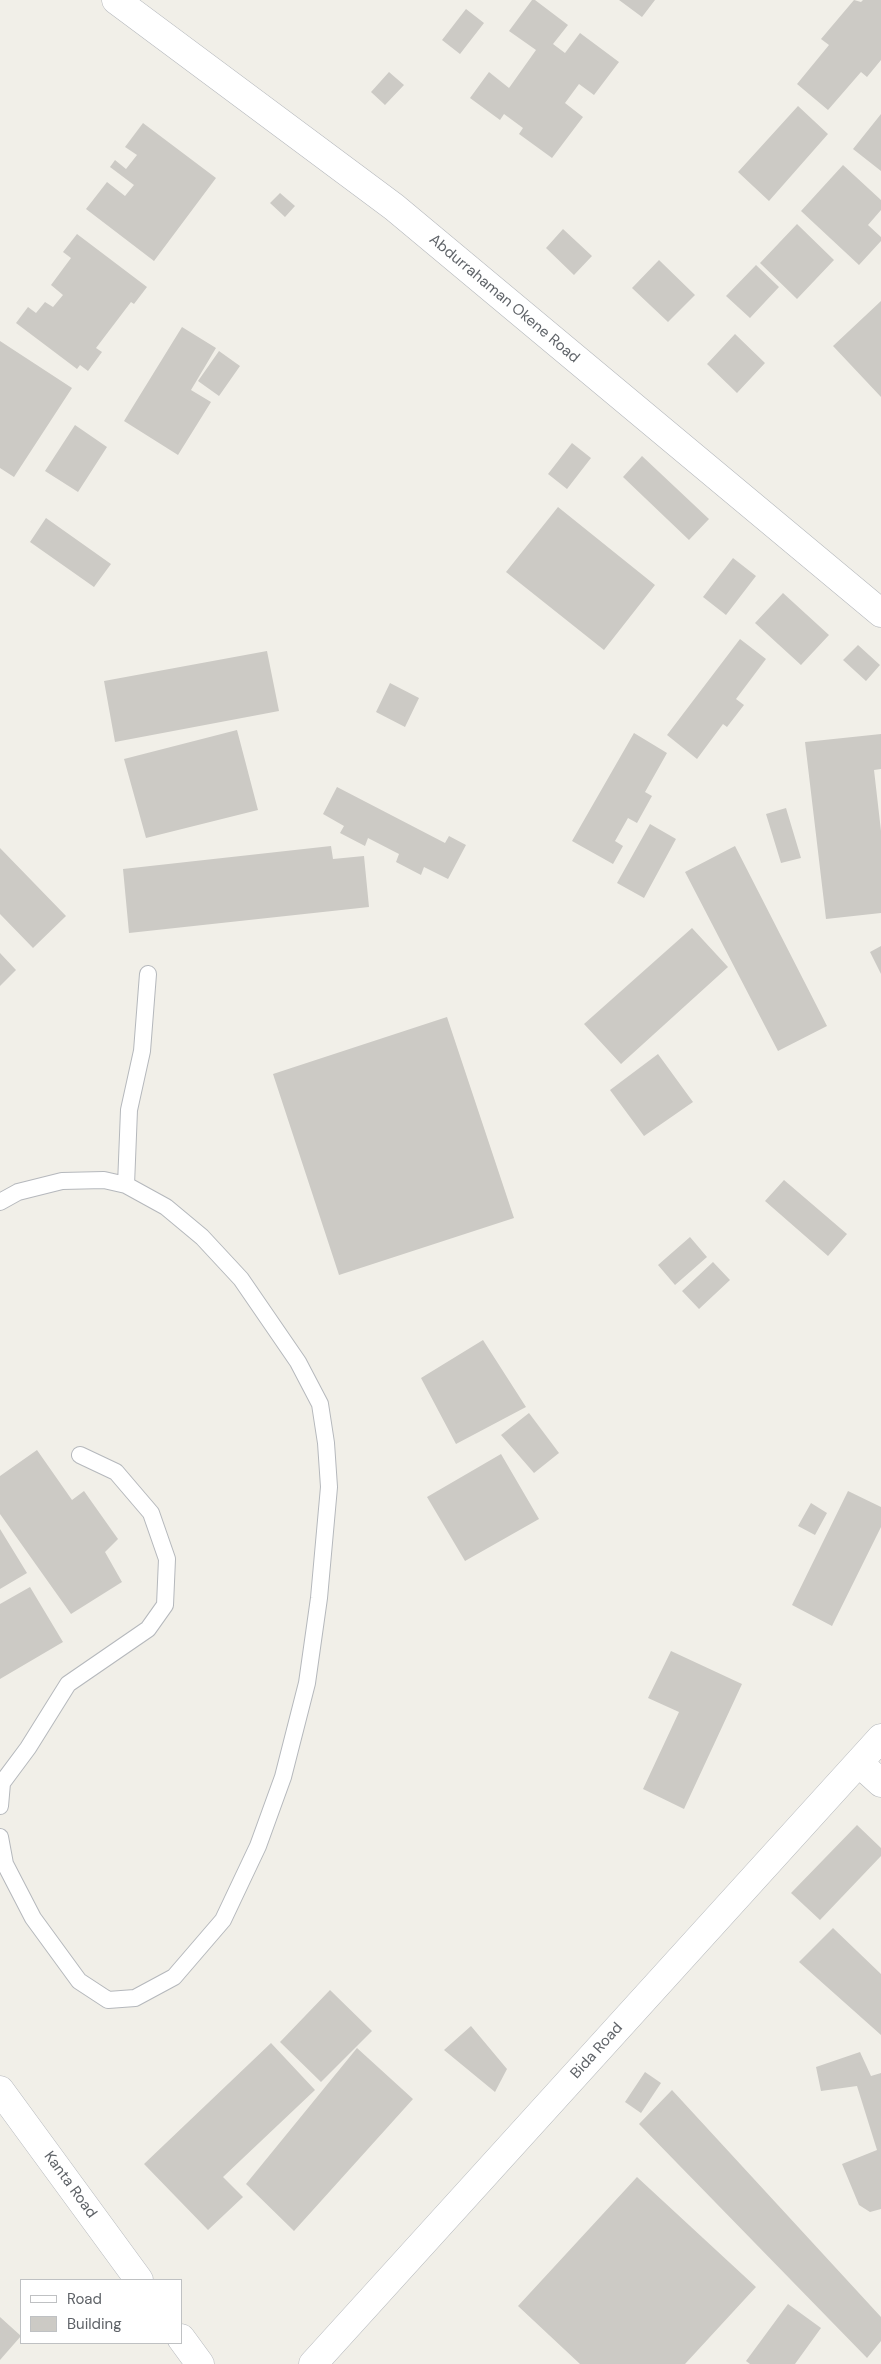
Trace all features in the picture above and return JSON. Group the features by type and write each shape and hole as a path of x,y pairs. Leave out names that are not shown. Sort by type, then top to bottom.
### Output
{"street":[{"name":"Abdurrahaman Okene Road","path":"116,0 394,207 881,613"},
{"name":"Bida Road","path":"313,2364 881,1738"},
{"path":"859,1762 881,1783"},
{"name":"Kanta Road","path":"0,2090 138,2279"},
{"path":"182,2339 200,2364"}],"lane":[{"path":"126,1185 128,1110 142,1051 148,974"},
{"path":"0,1202 18,1192 62,1181 104,1180 126,1185 166,1207 202,1237 241,1279 298,1362 320,1404 326,1443 329,1487 307,1683 284,1777 258,1846 223,1920 174,1977 135,1998 108,2000 79,1981 33,1918 5,1864 0,1837"},
{"path":"0,1806 2,1783 28,1748 68,1684 148,1629 165,1605 167,1559 151,1513 116,1472 80,1455"}],"building":[{"path":"532,0 535,0 568,25 553,44 565,53 580,33 619,62 594,95 579,84 565,103 583,117 552,158 519,134 523,128 504,114 500,120 470,98 489,72 509,88 536,50 509,31"},
{"path":"619,0 655,0 642,17"},
{"path":"854,0 861,2 863,0 881,0 881,60 867,77 861,72 828,110 797,84 829,45 821,39"},
{"path":"466,9 484,23 460,54 442,40"},
{"path":"389,72 404,85 385,105 371,92"},
{"path":"798,106 828,134 769,201 738,172"},
{"path":"881,114 881,171 853,149"},
{"path":"143,123 216,178 154,261 86,209 107,182 125,196 134,185 110,167 115,160 126,169 137,155 125,147"},
{"path":"843,165 881,200 881,210 868,225 881,237 881,241 859,265 801,211"},
{"path":"280,193 295,206 285,217 270,203"},
{"path":"797,224 834,260 797,299 760,263"},
{"path":"563,229 592,256 574,275 546,248"},
{"path":"77,234 147,287 134,304 131,302 96,348 102,352 88,371 80,365 77,369 16,323 28,307 36,313 45,302 53,307 63,295 51,285 71,258 63,252"},
{"path":"659,260 695,295 668,322 632,288"},
{"path":"756,265 779,287 750,318 726,296"},
{"path":"881,301 881,397 833,346"},
{"path":"182,327 216,348 191,390 211,402 178,455 124,421"},
{"path":"735,334 765,363 737,393 707,364"},
{"path":"0,341 72,388 14,477 0,468"},
{"path":"219,351 240,366 219,396 198,381"},
{"path":"75,425 107,447 78,492 45,471"},
{"path":"572,443 591,458 567,489 548,474"},
{"path":"642,456 709,519 689,540 623,477"},
{"path":"558,507 655,585 604,650 506,572"},
{"path":"46,518 111,564 94,587 30,542"},
{"path":"733,558 756,576 726,615 703,597"},
{"path":"783,593 829,635 801,665 755,623"},
{"path":"740,639 766,659 736,699 744,705 727,727 723,724 697,759 667,735"},
{"path":"858,645 880,665 866,681 843,660"},
{"path":"267,651 279,711 115,742 104,681"},
{"path":"390,683 419,698 405,727 376,712"},
{"path":"237,730 258,810 146,838 124,759"},
{"path":"634,733 667,753 645,792 652,796 637,823 628,818 615,841 623,846 613,864 572,841"},
{"path":"881,734 881,769 874,770 881,831 881,913 826,919 805,742"},
{"path":"337,787 445,843 449,836 466,845 448,879 424,867 421,875 396,862 399,854 368,838 365,846 340,833 344,826 323,814"},
{"path":"786,808 801,858 781,863 766,814"},
{"path":"650,824 676,839 644,898 617,883"},
{"path":"331,846 333,859 364,856 369,907 129,933 123,869"},
{"path":"735,846 827,1026 778,1051 685,872"},
{"path":"0,848 66,916 33,948 0,914"},
{"path":"692,928 728,967 621,1064 584,1024"},
{"path":"881,946 881,974 870,952"},
{"path":"0,953 16,970 0,986"},
{"path":"447,1017 514,1218 339,1275 273,1074"},
{"path":"658,1054 693,1102 644,1136 610,1090"},
{"path":"784,1180 847,1234 828,1256 765,1201"},
{"path":"690,1237 707,1257 675,1285 658,1265"},
{"path":"713,1262 730,1280 699,1309 682,1291"},
{"path":"483,1340 526,1407 456,1444 421,1378"},
{"path":"529,1413 559,1453 534,1473 501,1435"},
{"path":"37,1450 72,1500 84,1491 118,1539 105,1552 122,1582 71,1614 0,1514 0,1476"},
{"path":"501,1454 539,1519 465,1561 427,1497"},
{"path":"848,1491 881,1507 881,1527 832,1626 792,1605"},
{"path":"811,1503 827,1513 815,1535 798,1526"},
{"path":"0,1529 27,1573 0,1589"},
{"path":"30,1587 63,1642 0,1679 0,1604"},
{"path":"671,1651 742,1684 684,1809 643,1789 679,1712 648,1698"},
{"path":"857,1825 881,1848 881,1856 820,1920 791,1893"},
{"path":"833,1928 881,1974 881,2035 799,1962"},
{"path":"330,1990 372,2031 321,2082 280,2042"},
{"path":"471,2026 507,2069 495,2092 444,2050"},
{"path":"271,2043 315,2090 223,2177 243,2197 208,2230 144,2164"},
{"path":"357,2048 413,2099 294,2231 246,2184"},
{"path":"860,2052 871,2076 881,2073 881,2209 870,2212 859,2205 842,2164 877,2150 857,2086 821,2091 816,2067"},
{"path":"645,2072 661,2083 641,2113 625,2102"},
{"path":"672,2090 881,2317 881,2341 867,2358 639,2124"},
{"path":"637,2177 756,2287 685,2364 580,2364 518,2306"},
{"path":"788,2304 821,2328 795,2364 750,2364 746,2361"},
{"path":"0,2317 20,2337 0,2360"}]}
